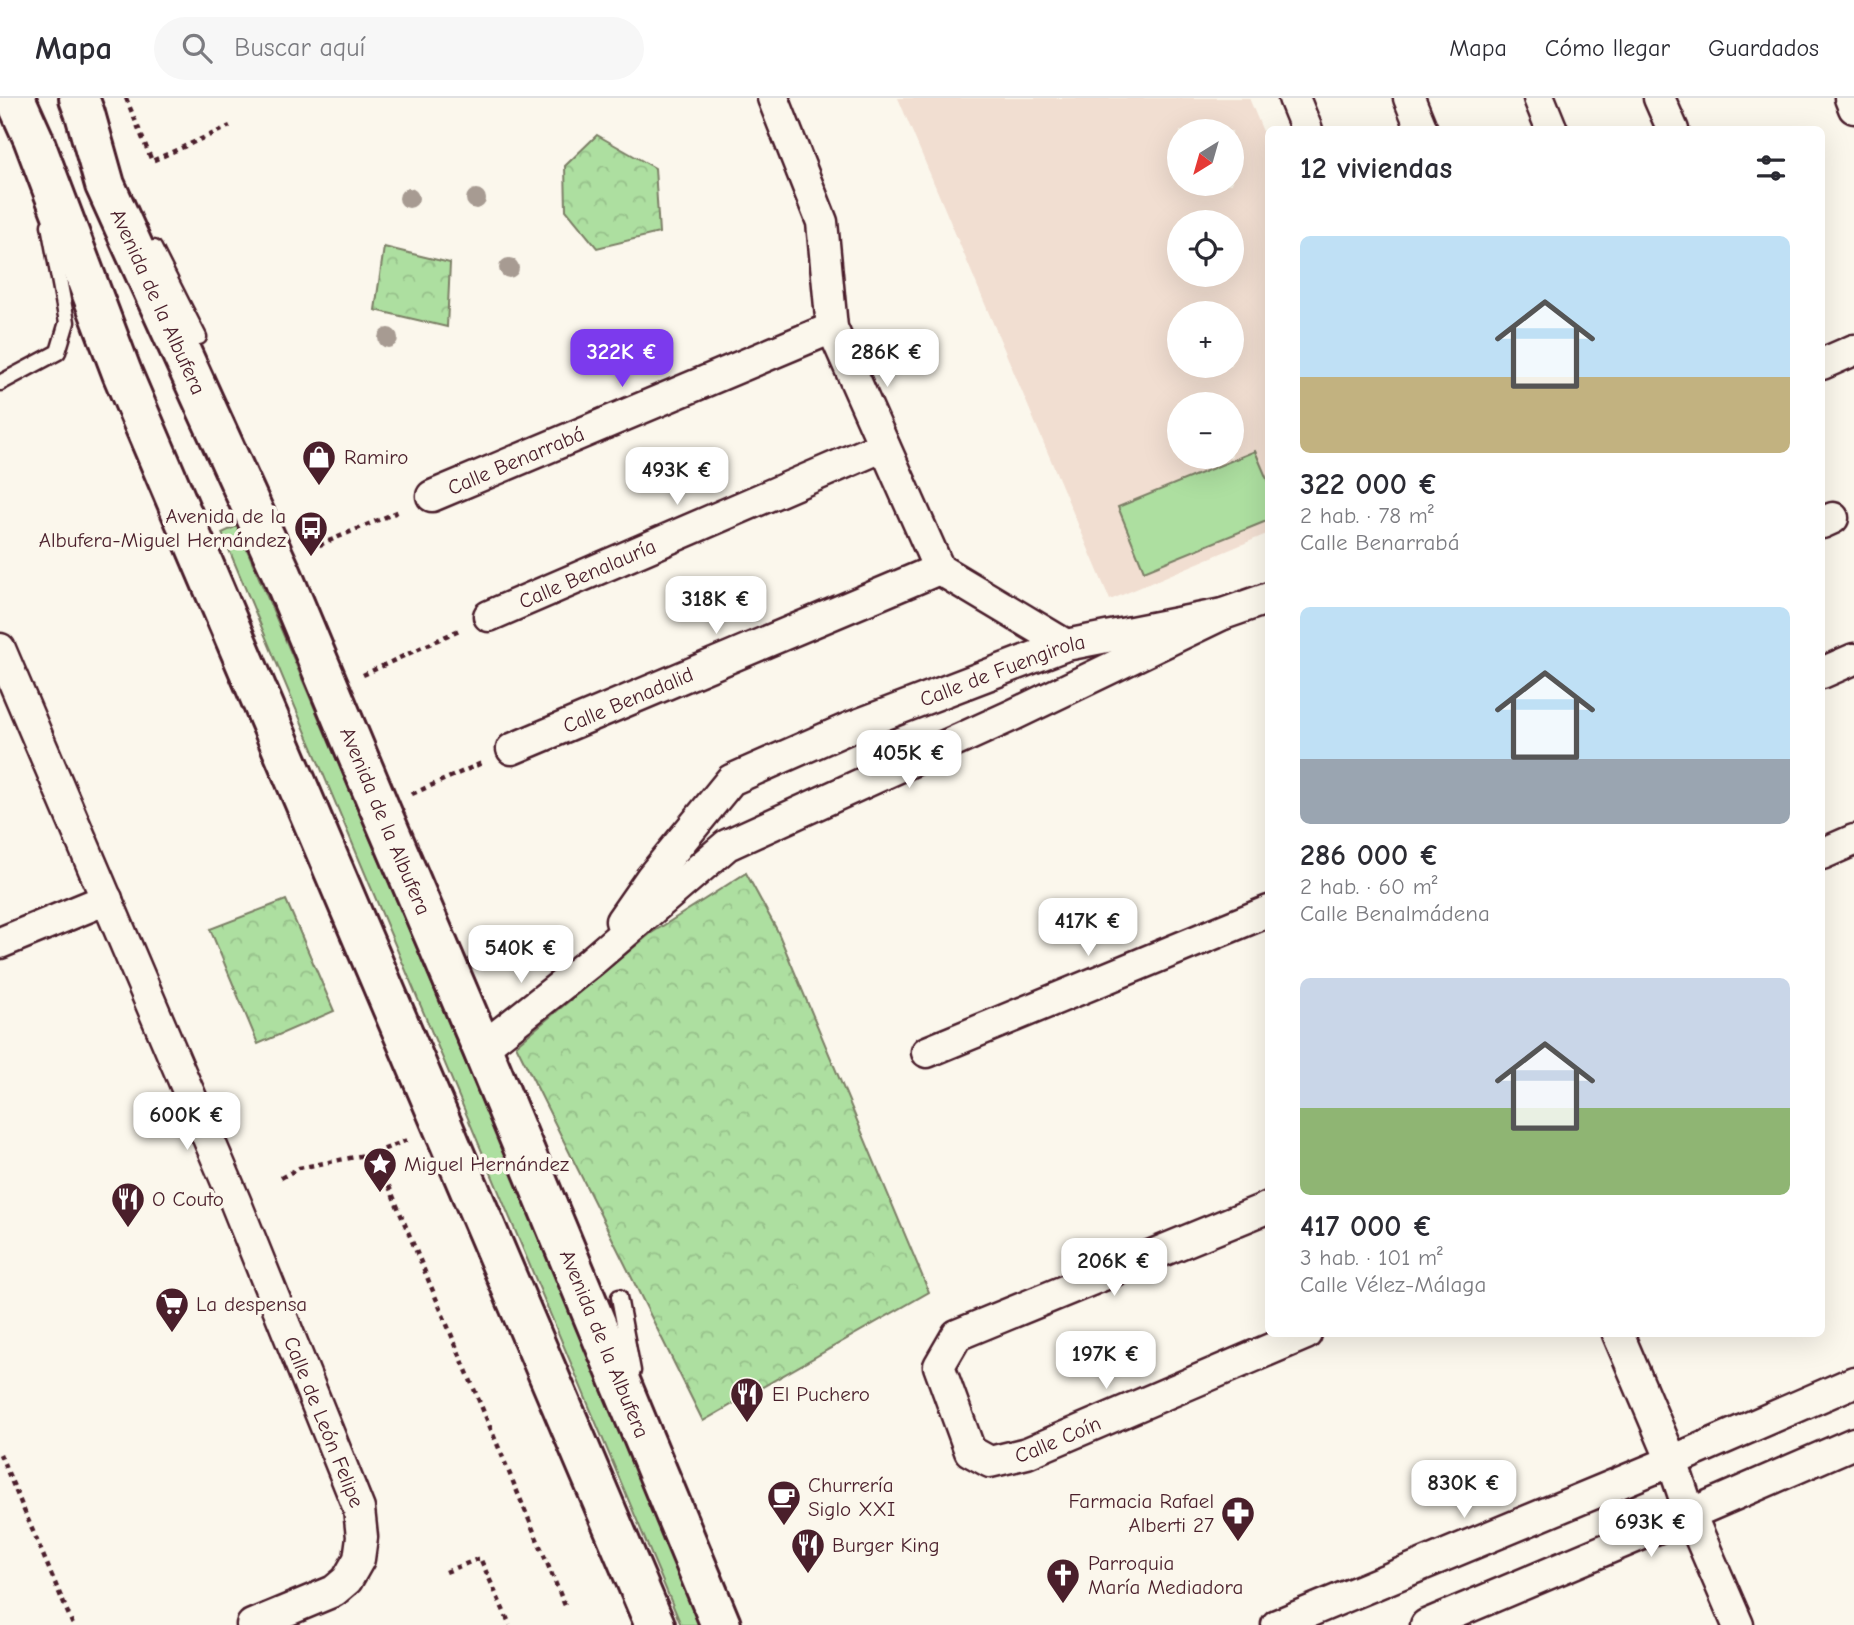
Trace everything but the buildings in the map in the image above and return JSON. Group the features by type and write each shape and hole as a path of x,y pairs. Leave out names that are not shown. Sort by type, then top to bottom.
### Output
{"main road":[{"path":"15,98 33,138 122,373 655,1625"},
{"name":"Avenida de la Albufera","path":"82,106 104,185 277,563 721,1625"}],"street":[{"path":"773,98 822,222 832,328 939,569 1066,645"},
{"path":"1294,98 1305,126"},
{"path":"1409,98 1420,126"},
{"path":"1539,98 1550,126"},
{"path":"1659,98 1671,126"},
{"path":"1850,98 1854,108"},
{"name":"Calle Benarrabá","path":"432,496 832,328"},
{"path":"1825,363 1854,350"},
{"name":"Calle Benalauría","path":"489,616 884,446"},
{"name":"Calle Benadalid","path":"512,749 939,569"},
{"name":"Calle de Fuengirola","path":"482,1048 592,961 727,845 1013,715 1223,614 1265,599"},
{"name":"Calle de Fuengirola","path":"592,961 651,878 731,780 849,728 1066,645 1223,614"},
{"name":"Calle de León Felipe","path":"0,649 235,1201 359,1509 362,1537 359,1559 347,1580 334,1591 252,1625"},
{"path":"1825,672 1854,659"},
{"path":"1825,853 1854,840"},
{"path":"0,943 107,899"},
{"path":"927,1052 1265,913"},
{"name":"Calle Coín","path":"1265,1209 957,1335 939,1366 970,1451 990,1462 1027,1453 1299,1337"},
{"path":"1619,1337 1738,1625"},
{"path":"1277,1625 1672,1461 1854,1382"},
{"path":"1426,1625 1854,1443"}],"lane":[{"path":"82,106 117,176"},
{"path":"0,383 58,352 67,322 33,138"},
{"path":"149,238 200,337"},
{"path":"620,1297 647,1445"}],"path":[{"path":"126,98 152,161 230,126"},
{"path":"277,563 432,496"},
{"path":"331,691 489,616"},
{"path":"380,809 512,749"},
{"path":"281,1178 299,1168 375,1153 408,1139"},
{"path":"375,1153 566,1608"},
{"path":"0,1454 73,1625"},
{"path":"446,1572 480,1558 510,1625"}],"shaded area":[{"path":"898,98 1249,98 1265,136 1265,535 1110,600"}],"green space":[{"path":"597,135 655,168 659,233 597,248 566,210 565,166"},
{"path":"384,247 450,263 447,327 375,310"},
{"path":"1255,451 1265,475 1265,522 1144,571 1118,507 1211,469 1244,469 1244,455"},
{"path":"237,526 705,1625 681,1625 222,533"},
{"path":"746,873 777,930 929,1292 703,1421 516,1045 650,934"},
{"path":"286,900 334,1011 258,1044 210,929"}],"place":[{"name":"Ramiro","path":"319,487"},
{"name":"Avenida de la Albufera-Miguel Hernández","path":"311,558"},
{"name":"Miguel Hernández","path":"380,1194"},
{"name":"O Couto","path":"128,1229"},
{"name":"La despensa","path":"172,1334"},
{"name":"El Puchero","path":"747,1424"},
{"name":"Churrería Siglo XXI","path":"784,1527"},
{"name":"Farmacia Rafael Alberti 27","path":"1238,1543"},
{"name":"Burger King","path":"808,1575"},
{"name":"Parroquia María Mediadora","path":"1063,1605"}]}
